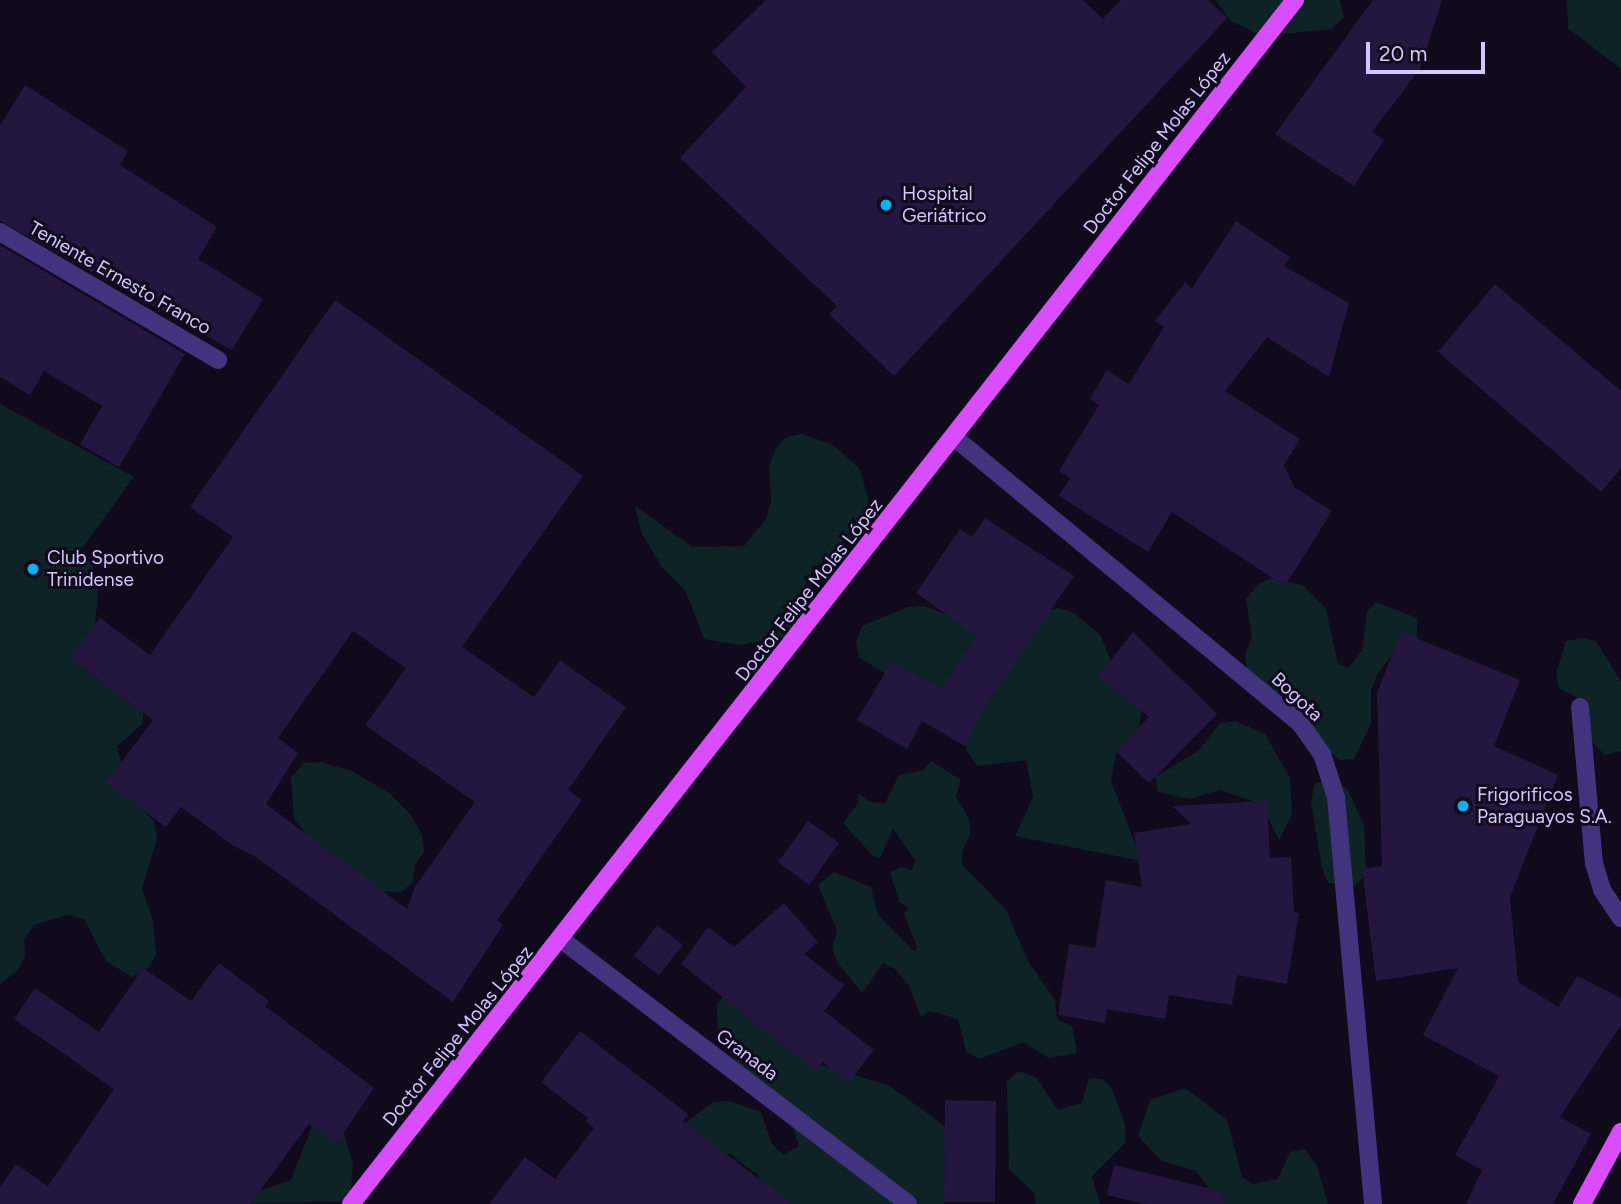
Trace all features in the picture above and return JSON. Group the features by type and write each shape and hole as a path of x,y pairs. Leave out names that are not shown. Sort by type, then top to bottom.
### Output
{"main road":[{"name":"Doctor Felipe Molas López","path":"351,1204 562,940 1295,0"},
{"path":"1582,1204 1621,1132"}],"street":[{"name":"Teniente Ernesto Franco","path":"0,232 218,360"},
{"name":"Bogota","path":"955,438 1300,723 1322,754 1336,797 1373,1204"},
{"path":"1580,707 1594,863 1618,916"},
{"name":"Granada","path":"562,940 908,1204"}],"green space":[{"path":"1215,0 1340,0 1344,18 1332,29 1262,36 1231,21"},
{"path":"1567,0 1621,0 1621,69 1568,28"},
{"path":"0,404 134,477 78,554 91,557 98,591 95,625 79,654 85,670 143,705 143,723 117,746 130,795 154,822 157,839 142,889 153,920 156,955 147,970 132,977 106,961 84,919 67,915 34,925 24,939 25,956 17,971 0,984"},
{"path":"802,434 833,445 860,469 869,502 865,521 813,570 805,586 806,623 794,635 739,645 704,639 686,592 662,567 642,534 635,506 693,547 744,546 766,519 771,501 769,467 775,450 786,437"},
{"path":"1271,578 1303,585 1326,609 1338,664 1348,668 1362,651 1367,611 1376,602 1417,618 1417,638 1391,656 1377,675 1371,691 1371,724 1354,759 1341,760 1330,753 1247,670 1245,655 1252,638 1246,599 1258,584"},
{"path":"924,606 972,624 998,667 1014,664 1043,611 1058,608 1074,613 1101,636 1113,667 1142,710 1139,727 1116,753 1111,781 1142,861 1015,836 1033,797 1026,760 977,766 967,751 960,721 859,657 856,641 862,626 908,607"},
{"path":"1582,638 1596,641 1621,682 1621,751 1605,755 1593,743 1585,710 1575,696 1559,689 1556,673 1566,641"},
{"path":"1236,721 1265,734 1290,778 1292,815 1279,840 1265,812 1252,801 1220,790 1189,799 1158,792 1155,777 1199,750 1220,723"},
{"path":"931,761 961,780 956,796 969,819 970,834 962,852 962,864 1006,910 1028,961 1055,1000 1057,1019 1072,1026 1077,1053 1049,1058 1024,1042 979,1059 966,1051 958,1019 930,1011 921,1017 909,985 895,969 883,963 862,993 837,962 832,947 837,931 818,885 834,872 871,887 878,915 914,951 917,947 904,914 908,908 899,901 890,872 901,867 912,870 915,860 893,829 880,858 873,856 843,823 859,802 858,793 870,802 885,803 899,775 924,770"},
{"path":"320,762 352,771 389,793 411,815 422,835 424,852 415,865 413,882 401,892 379,891 311,841 294,819 291,777 304,763"},
{"path":"1334,780 1348,790 1364,825 1366,875 1354,886 1328,883 1322,868 1311,802 1315,783"},
{"path":"726,992 794,1051 824,1066 888,1085 941,1123 952,1136 953,1190 943,1204 779,1204 763,1188 757,1174 730,1154 712,1156 659,1143 713,1102 729,1101 761,1112 772,1144 784,1155 799,1146 794,1130 718,1039 717,1005"},
{"path":"1018,1071 1036,1077 1058,1110 1082,1103 1089,1078 1102,1079 1111,1087 1125,1124 1126,1142 1092,1176 1100,1204 1036,1204 1034,1193 1009,1169 1007,1082"},
{"path":"1185,1088 1227,1120 1242,1177 1253,1184 1278,1179 1290,1152 1305,1149 1317,1166 1328,1204 1221,1204 1196,1171 1162,1161 1138,1136 1150,1100"},
{"path":"314,1121 343,1131 353,1164 350,1201 241,1204 259,1191 291,1180"}],"building":[{"name":"Hospital Geriátrico","path":"766,0 1083,0 1103,19 1121,0 1208,0 1227,18 894,376 829,314 837,306 680,158 746,87 712,52"},
{"path":"1373,0 1442,0 1420,69 1372,132 1384,140 1354,186 1275,134"},
{"path":"25,85 128,151 120,165 217,227 198,259 263,299 232,350 0,221 0,126"},
{"path":"1236,221 1290,257 1284,266 1349,303 1329,377 1267,337 1225,391 1300,439 1284,465 1294,487 1332,511 1285,586 1172,512 1148,552 1059,496 1070,478 1059,471 1099,405 1090,399 1107,370 1129,384 1164,327 1155,321 1185,282 1192,288"},
{"path":"0,245 185,354 119,467 80,444 102,406 44,371 30,395 0,377"},
{"path":"1495,284 1621,391 1621,468 1601,492 1438,352"},
{"path":"335,300 583,476 462,647 534,697 560,660 626,707 568,790 582,800 497,920 503,925 453,1002 256,857 234,846 181,807 166,827 106,783 153,720 70,658 100,618 150,655 233,537 190,507","holes":["353,631 406,668 365,725 475,802 415,887 407,909 266,804 298,753 278,738"]},
{"path":"985,518 1074,576 981,712 965,746 922,721 907,749 857,720 892,661 941,689 977,636 916,593 960,529 972,537"},
{"path":"1133,632 1217,714 1149,783 1116,751 1149,717 1098,676"},
{"path":"1401,632 1520,680 1494,746 1558,775 1510,897 1518,982 1558,1007 1577,976 1621,998 1621,1025 1560,1117 1591,1134 1553,1204 1466,1204 1482,1170 1455,1155 1499,1076 1423,1035 1458,968 1376,981 1362,869 1382,866 1377,693"},
{"path":"1267,801 1270,858 1291,857 1294,912 1299,913 1287,984 1237,975 1232,1005 1169,995 1165,1019 1107,1009 1105,1023 1058,1015 1069,944 1095,948 1106,880 1142,887 1134,833 1191,824 1172,806"},
{"path":"808,821 839,843 809,885 778,862"},
{"path":"784,903 818,942 804,954 844,985 824,1011 874,1050 848,1083 823,1062 816,1071 681,964 708,927 734,947"},
{"path":"657,925 683,945 659,975 634,956"},
{"path":"219,963 269,1001 265,1006 374,1088 337,1143 309,1124 250,1204 0,1204 0,1187 16,1164 48,1186 114,1089 14,1019 35,988 99,1032 143,968 191,1001"},
{"path":"580,1031 688,1114 683,1121 792,1204 489,1204 525,1157 555,1179 594,1128 586,1122 588,1118 541,1082"},
{"path":"945,1100 996,1101 995,1202 944,1202"},
{"path":"1114,1165 1224,1192 1223,1204 1145,1204 1107,1195"}],"place":[{"name":"Hospital Geriátrico","path":"886,205"},
{"name":"Club Sportivo Trinidense","path":"33,569"},
{"name":"Frigorificos Paraguayos S.A.","path":"1463,806"}]}
